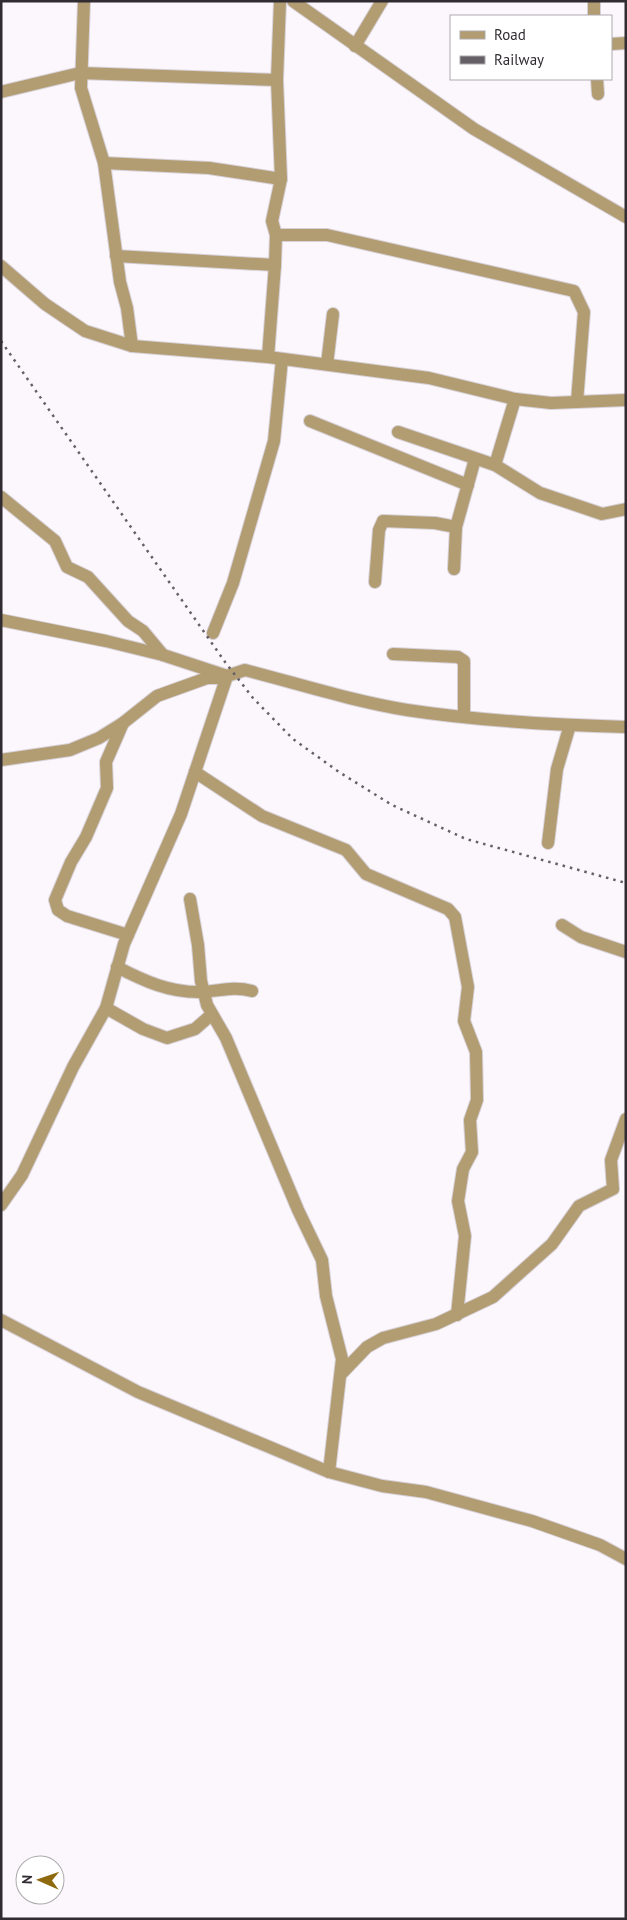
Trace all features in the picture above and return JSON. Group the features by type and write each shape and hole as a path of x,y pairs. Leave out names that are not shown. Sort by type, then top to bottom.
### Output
{"street":[{"path":"84,1 80,73 86,107 104,163 116,256 128,308 132,346"},
{"path":"268,357 276,235 272,221 280,179 276,80 280,1"},
{"path":"293,1 474,129 626,217"},
{"path":"355,46 382,1"},
{"path":"594,1 594,15"},
{"path":"612,44 626,43"},
{"path":"1,92 80,73 276,80"},
{"path":"597,80 598,94"},
{"path":"104,163 209,168 280,179"},
{"path":"276,235 326,235 574,291 584,312 577,402"},
{"path":"116,256 275,265"},
{"path":"1,266 45,304 85,331 132,346 328,364 429,378 515,399 551,403 626,400"},
{"path":"328,364 332,314"},
{"path":"213,633 233,583 272,448 282,359"},
{"path":"495,465 515,399"},
{"path":"310,421 468,485"},
{"path":"398,432 495,465 540,493 602,514 626,509"},
{"path":"454,569 456,527 475,459"},
{"path":"1,498 55,541 67,567 88,577 128,621 143,631 163,655"},
{"path":"374,582 379,530 383,521 434,523 456,527"},
{"path":"1,620 106,641 163,655 226,678"},
{"path":"393,654 458,657 464,661 464,716"},
{"path":"1,760 70,750 99,738 123,723 157,696 207,678 226,678 245,670 358,700 407,710 570,725 626,727"},
{"path":"1,1205 22,1175 72,1066 106,1008 128,935 181,814 226,678"},
{"path":"123,723 106,762 107,788 86,837 71,862 56,900 58,910 67,916 128,935"},
{"path":"548,843 557,769 570,725"},
{"path":"195,772 262,816 346,850 363,872 448,909 455,917 468,988 464,1021 476,1052 477,1100 470,1120 471,1157 464,1166 458,1201 465,1236 456,1315"},
{"path":"190,898 203,992 211,1015 226,1038 298,1210 322,1260 326,1296 341,1349 342,1372 329,1472"},
{"path":"562,925 581,937 626,952"},
{"path":"117,967 158,986 203,992 228,988 252,991"},
{"path":"106,1008 143,1029 168,1038 195,1029 211,1015"},
{"path":"342,1372 367,1347 383,1338 436,1324 493,1297 552,1244 579,1206 613,1188 611,1160 626,1119"},
{"path":"1,1320 138,1392 329,1472 382,1486 426,1492 532,1521 600,1545 626,1560"}],"railway":[{"path":"1,341 225,662 253,698 293,739 339,772 392,805 466,839 626,883"}]}
